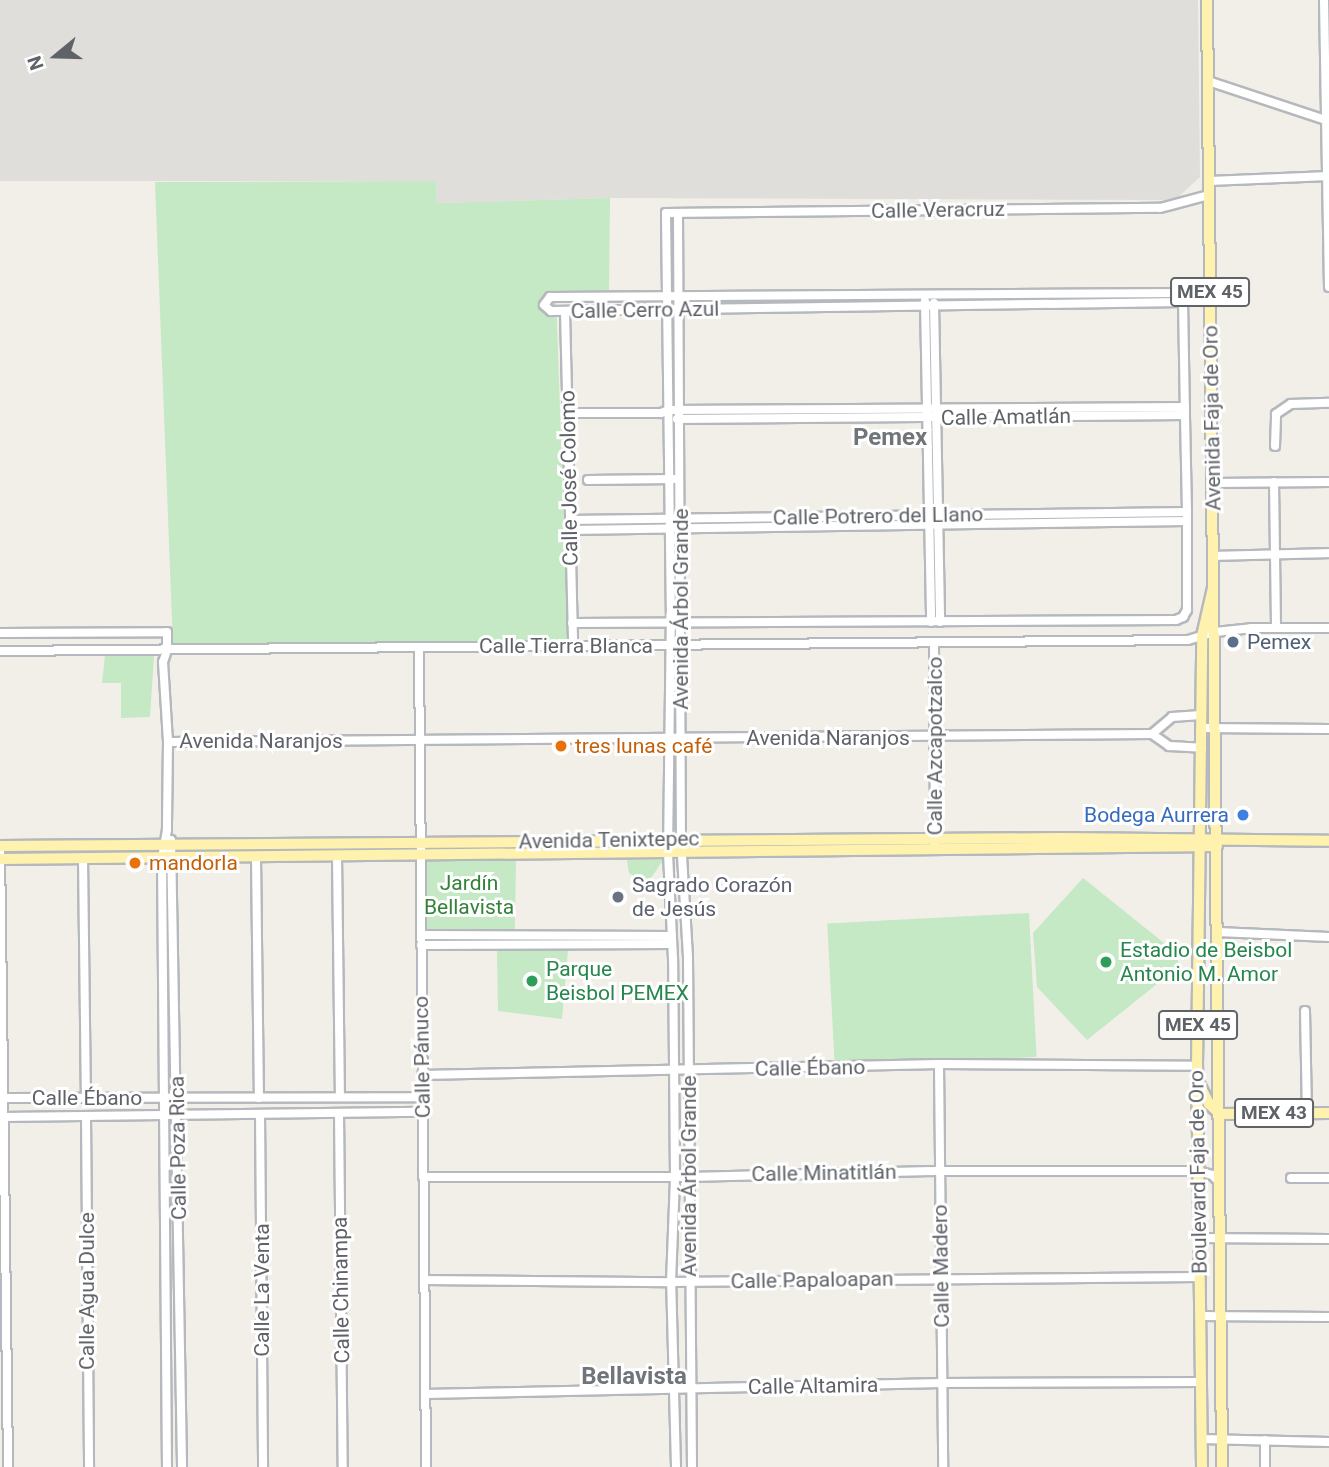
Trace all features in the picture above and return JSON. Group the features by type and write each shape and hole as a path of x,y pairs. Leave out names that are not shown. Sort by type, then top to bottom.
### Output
{"main road":[{"name":"Avenida Faja de Oro","path":"1207,0 1215,585"},
{"name":"Boulevard Faja de Oro","path":"1215,585 1222,1467"},
{"name":"Boulevard Faja de Oro","path":"1202,1467 1197,1066 1202,841 1202,636 1209,596 1215,585"},
{"name":"Avenida Tenixtepec","path":"0,846 668,839 805,839 935,844"},
{"path":"805,839 806,851"},
{"name":"Avenida Tenixtepec","path":"0,859 682,853 806,851 935,844 1329,841"},
{"path":"1197,1066 1202,1093 1220,1114"},
{"name":"MEX 43","path":"1220,1114 1329,1113"}],"street":[{"path":"1324,0 1327,44 1329,287"},
{"path":"1208,81 1326,120"},
{"path":"1209,181 1328,176"},
{"name":"Calle Veracruz","path":"666,213 1160,208 1209,195"},
{"name":"Avenida Árbol Grande","path":"666,213 666,414 671,622 668,853 672,940 675,1177 671,1282 676,1467"},
{"name":"Avenida Árbol Grande","path":"678,213 681,839 688,958 692,1467"},
{"path":"805,295 805,307"},
{"name":"Calle Cerro Azul","path":"1057,299 929,306 565,311 546,309 545,299 805,295 1183,298 1185,411"},
{"path":"930,295 935,622"},
{"path":"620,296 620,310"},
{"path":"638,296 638,310"},
{"name":"Calle José Colomo","path":"565,311 573,645"},
{"path":"1275,446 1276,414 1291,404 1329,403"},
{"path":"572,623 1176,620 1183,617 1187,610 1185,411"},
{"name":"Calle Amatlán","path":"567,413 1185,411"},
{"path":"588,480 680,479"},
{"path":"1274,482 1276,628"},
{"path":"1213,483 1329,482"},
{"name":"Calle Potrero del Llano","path":"570,520 681,524 1187,516"},
{"path":"621,520 622,529"},
{"name":"Calle Potrero del Llano","path":"570,530 622,529 670,524"},
{"path":"1214,556 1329,554"},
{"name":"Calle Tierra Blanca","path":"0,651 1188,640 1215,632 1329,628"},
{"path":"0,633 155,632 155,650 163,662"},
{"name":"Calle Poza Rica","path":"155,632 167,632 167,650 163,662 168,742 167,845 162,858 167,1467"},
{"name":"Calle Azcapotzalco","path":"934,643 935,844"},
{"name":"Calle Pánuco","path":"419,647 426,1467"},
{"path":"1152,734 1172,717 1202,715"},
{"path":"1201,728 1329,729"},
{"name":"Avenida Naranjos","path":"168,742 1152,734 1169,746 1202,748"},
{"name":"Calle Poza Rica","path":"167,845 173,858 183,1467"},
{"path":"0,846 8,1467"},
{"path":"337,856 340,1097"},
{"path":"256,857 259,1098"},
{"path":"83,858 86,1098"},
{"path":"1218,932 1329,937"},
{"path":"421,935 672,940"},
{"path":"421,945 672,940"},
{"path":"1306,1011 1307,1113"},
{"name":"Calle Ébano","path":"422,1075 674,1072 939,1064 1197,1066"},
{"name":"Calle Madero","path":"939,1064 943,1467"},
{"name":"Calle Ébano","path":"3,1098 423,1097"},
{"name":"Calle Ébano","path":"3,1117 423,1112"},
{"name":"Calle Chinampa","path":"339,1113 343,1467"},
{"name":"Calle La Venta","path":"260,1114 263,1467"},
{"name":"Calle Agua Dulce","path":"86,1116 89,1467"},
{"name":"Calle Minatitlán","path":"423,1177 1198,1171 1212,1175 1220,1183"},
{"path":"1291,1178 1329,1178"},
{"path":"1199,1238 1329,1239"},
{"name":"Calle Papaloapan","path":"424,1280 689,1282 1199,1277"},
{"path":"1200,1316 1329,1317"},
{"path":"166,1351 181,1352"},
{"path":"167,1380 181,1382"},
{"name":"Calle Altamira","path":"425,1394 942,1383 1201,1382"},
{"path":"1201,1439 1329,1442"},
{"path":"1265,1440 1265,1467"}],"shaded area":[{"path":"0,0 1198,0 1200,177 1175,200 610,198 437,203 436,181 0,181"}],"green space":[{"path":"436,181 437,203 610,198 609,290 556,293 568,641 173,646 155,182"},
{"path":"105,655 154,656 150,717 121,718 121,683 102,683"},
{"name":"Jardín Bellavista","path":"423,859 516,861 515,936 422,934"},
{"path":"664,859 646,885 629,873 627,860"},
{"name":"Estadio de Beisbol Antonio M. Amor","path":"1083,878 1179,955 1177,968 1087,1040 1037,987 1033,933"},
{"path":"1029,913 1037,1057 835,1067 827,924"},
{"name":"Parque Beisbol PEMEX","path":"497,950 568,950 562,1019 498,1011"}],"place":[{"name":"Pemex","path":"1233,642"},
{"name":"tres lunas café","path":"561,746"},
{"name":"Bodega Aurrera","path":"1243,815"},
{"name":"mandorla","path":"135,863"},
{"name":"Sagrado Corazón de Jesús","path":"618,897"},
{"name":"Estadio de Beisbol Antonio M. Amor","path":"1106,962"},
{"name":"Parque Beisbol PEMEX","path":"532,981"}],"district":[{"name":"Pemex","path":"890,438"},
{"name":"Bellavista","path":"634,1377"}]}
